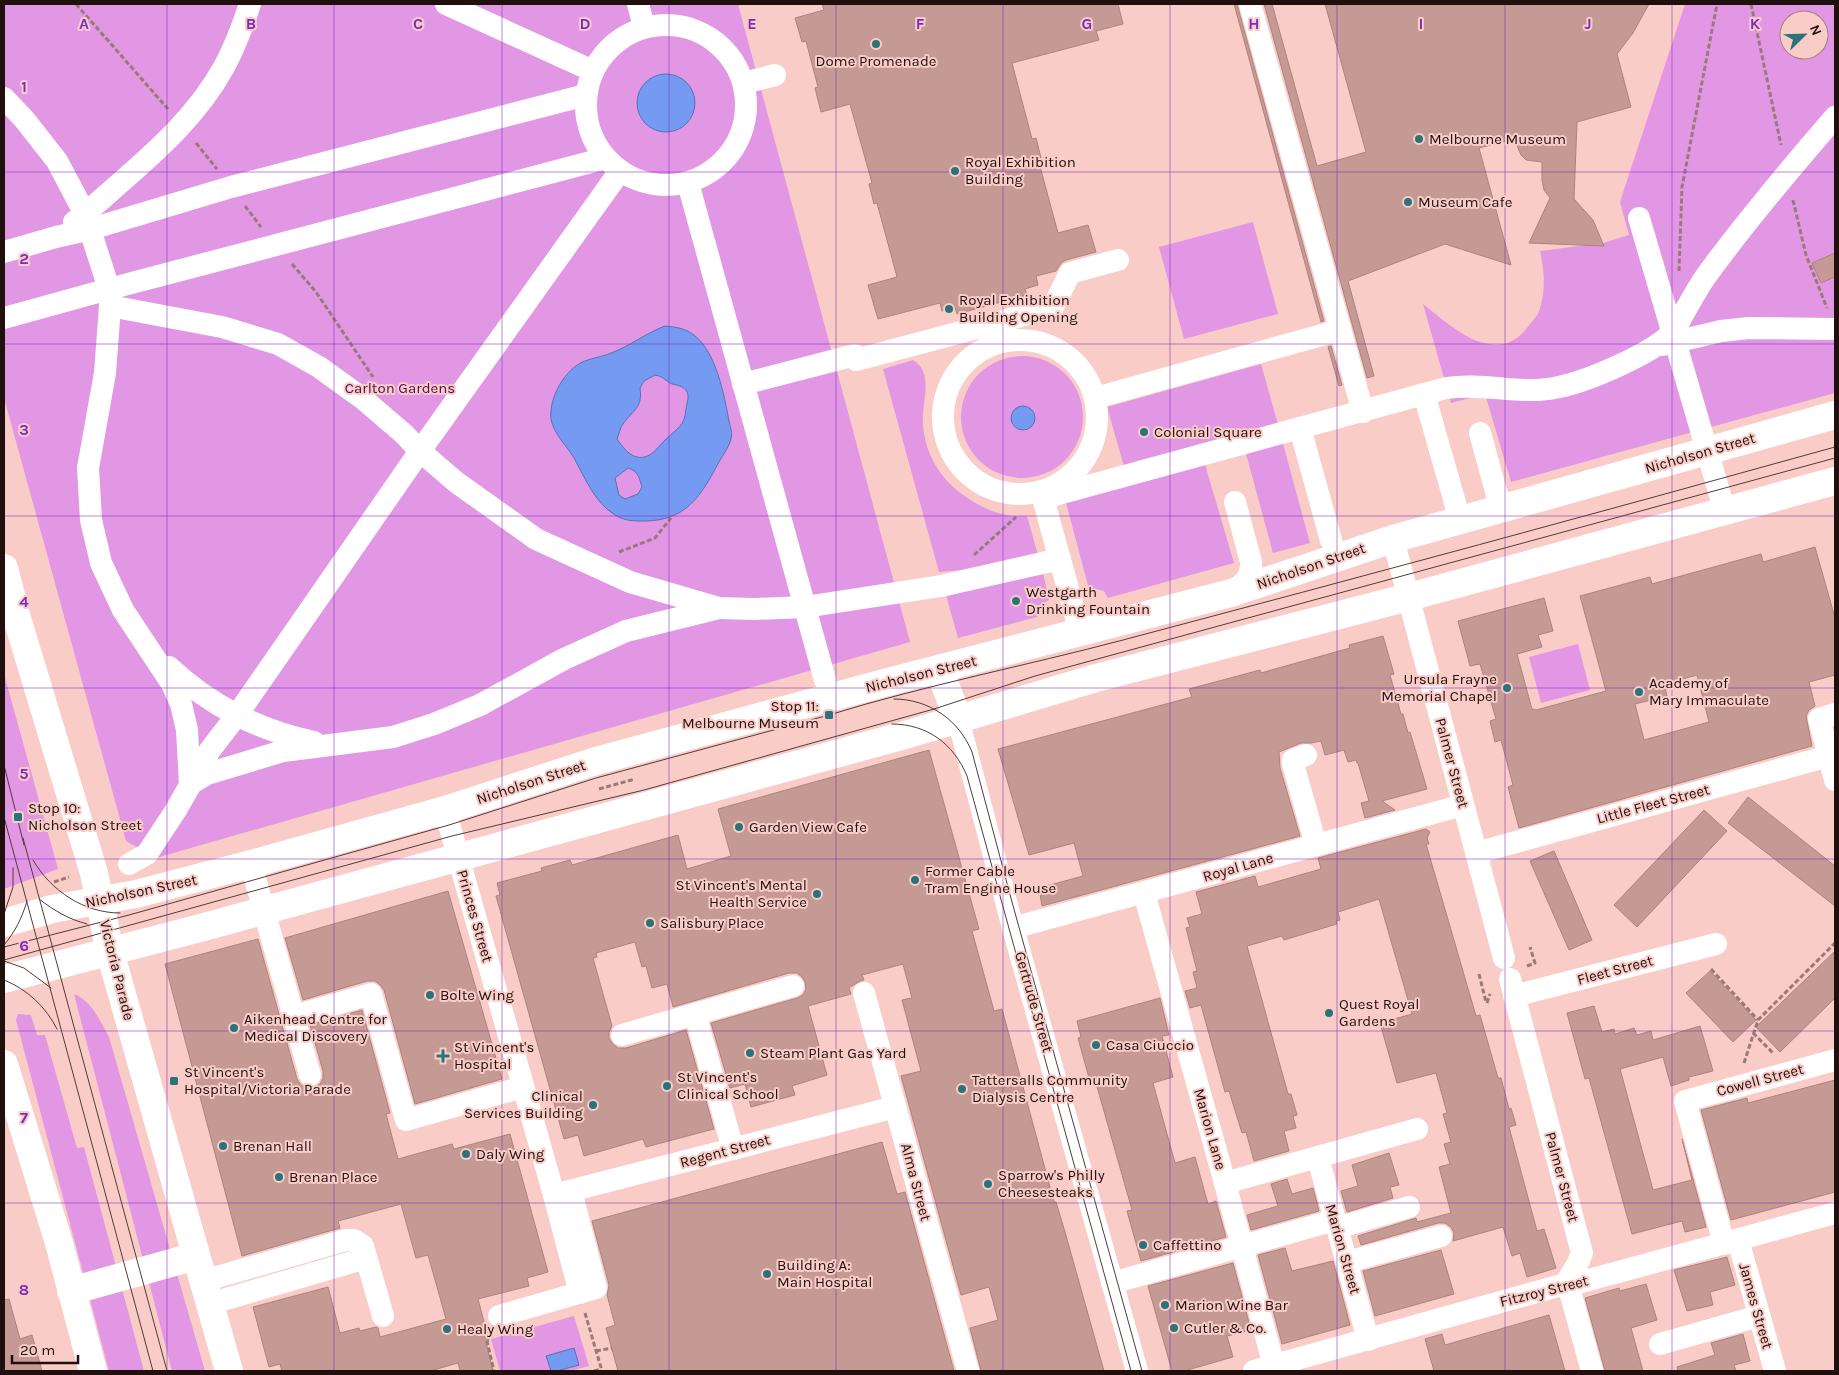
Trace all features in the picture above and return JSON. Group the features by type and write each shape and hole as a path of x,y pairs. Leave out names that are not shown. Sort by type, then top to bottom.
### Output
{"main road":[{"name":"Nicholson Street","path":"4,923 52,909 145,892 251,864 445,810 592,762 1231,593 1394,539 1835,415"},
{"path":"4,979 204,928 905,735 1096,678 1409,597 1835,481"},
{"name":"Victoria Parade","path":"4,568 77,814 101,901 110,952 229,1371"},
{"path":"939,669 958,719"},
{"path":"4,1064 59,1244 93,1371"},
{"path":"71,1291 203,1280"}],"street":[{"path":"88,221 182,125 202,101 224,67 242,28 250,4"},
{"path":"446,4 593,71"},
{"path":"638,4 644,27"},
{"path":"1250,4 1363,412"},
{"path":"669,24 694,29 716,41 733,60 744,83 747,108 742,133 730,155 711,172 688,183 665,186 641,182 613,165 594,139 587,118 586,94 593,71 605,52 623,37 644,27 669,24"},
{"path":"744,83 775,75"},
{"path":"4,252 56,237 88,221 231,187 586,94"},
{"path":"4,98 24,119 57,161 88,221 109,298 105,373 88,468 92,520 101,563 123,610 172,684 182,704 187,730 190,784"},
{"path":"1667,341 1704,279 1736,235 1786,172 1835,118"},
{"path":"4,318 109,298 275,246 613,165"},
{"path":"129,864 147,854 176,810 210,750 420,452 613,165"},
{"path":"688,183 825,680"},
{"path":"1640,218 1667,341 1707,451 1725,512"},
{"path":"743,384 855,358 1002,332 1053,307 1070,274 1118,260"},
{"path":"109,298 222,327 278,344 319,367 362,398 404,434 420,452 456,482 536,539 630,582 718,608 805,607 950,584 1060,559"},
{"path":"1002,332 992,344 970,357 953,377 944,402 943,428 952,453 968,474 990,488 1016,494 1043,495 1127,475 1463,385 1536,391 1560,387 1614,368 1667,341 1749,328 1835,329"},
{"path":"1096,398 1340,330"},
{"path":"1002,332 1018,339 1044,343 1068,355 1085,374 1096,398 1098,422 1092,445 1081,466 1063,482 1043,495"},
{"path":"1424,394 1456,506"},
{"path":"1300,428 1331,540"},
{"path":"1480,433 1497,495 1506,508"},
{"path":"1043,495 1080,632"},
{"path":"1231,593 1249,578 1251,570 1251,562 1235,502"},
{"name":"Palmer Street","path":"1394,539 1582,1253"},
{"path":"190,784 207,774 254,758 283,751 325,745 352,744 393,737 434,724 480,705 564,660 617,635 718,608"},
{"path":"150,649 186,684 212,702 264,728 325,745"},
{"path":"1835,714 1819,719 1835,780"},
{"name":"Gertrude Street","path":"958,719 1013,928 1137,1371"},
{"path":"1306,755 1293,760 1293,764 1316,845"},
{"name":"Little Fleet Street","path":"1476,853 1829,756"},
{"name":"Royal Lane","path":"1013,928 1463,805"},
{"name":"Princes Street","path":"445,810 523,1087 562,1193 588,1290"},
{"path":"251,864 310,1074"},
{"name":"Marion Lane","path":"1144,893 1243,1247 1264,1368"},
{"name":"Fleet Street","path":"1509,978 1716,944"},
{"path":"622,1035 793,986"},
{"name":"Alma Street","path":"864,993 968,1371"},
{"path":"294,1016 371,994 406,1120 523,1087"},
{"path":"695,1014 733,1149"},
{"name":"Cowell Street","path":"1685,1101 1835,1060"},
{"name":"James Street","path":"1685,1101 1731,1242 1760,1316 1775,1371"},
{"name":"Regent Street","path":"562,1193 895,1107"},
{"path":"1225,1184 1417,1130"},
{"name":"Marion Street","path":"1318,1158 1368,1340"},
{"path":"1112,1283 1243,1247 1409,1208"},
{"name":"Fitzroy Street","path":"1264,1368 1565,1284 1578,1283 1605,1276 1835,1213"},
{"path":"1346,1262 1441,1236"},
{"path":"203,1280 346,1240 354,1240 363,1246 384,1316"},
{"path":"1592,1371 1571,1295 1565,1284 1582,1253 1605,1276"},
{"path":"498,1316 588,1290"},
{"path":"1660,1344 1760,1316"}],"path":[{"path":"76,4 182,125 275,246 316,292 374,378"},
{"path":"1678,280 1682,187 1716,4"},
{"path":"950,584 964,564 1016,517"},
{"path":"591,565 655,538 671,518"},
{"path":"599,789 636,779"},
{"path":"1742,1069 1758,1020 1835,943"},
{"path":"1530,947 1534,963"},
{"path":"1711,969 1758,1020"},
{"path":"1479,974 1486,1002"},
{"path":"1753,1033 1778,1058"},
{"path":"588,1290 596,1351 601,1370 594,1371"},
{"path":"486,1337 494,1371"},
{"path":"596,1351 612,1348"}],"green space":[{"name":"Carlton Gardens","path":"4,4 738,4 910,642 156,858 126,841 4,398"},
{"path":"1685,4 1835,4 1835,393 1511,482 1485,394 1451,403 1423,304 1470,338 1493,345 1507,343 1525,331 1539,310 1544,286 1540,251 1603,243 1629,235 1620,202"},
{"path":"1253,222 1278,314 1184,339 1159,247"},
{"path":"1022,356 1034,357 1045,361 1056,366 1065,374 1073,383 1078,394 1082,405 1082,429 1078,440 1073,451 1065,460 1056,468 1045,473 1034,477 1022,478 1010,477 999,473 988,468 979,460 971,451 966,440 962,429 961,417 962,405 966,394 971,383 979,374 988,366 999,361 1010,357"},
{"path":"913,360 924,373 924,435 936,466 949,483 980,506 1011,516 1027,516 1038,555 976,569 939,572 883,369"},
{"path":"1261,364 1279,428 1125,470 1107,407"},
{"path":"1282,440 1310,543 1273,553 1245,450"},
{"path":"1204,461 1234,563 1108,598 1104,591 1089,589 1065,499"},
{"path":"1043,573 1049,600 1041,604 1037,617 958,638 946,595"},
{"path":"1578,644 1590,690 1541,703 1529,657"},
{"path":"4,674 58,869 4,889"},
{"path":"74,994 91,1006 109,1037 205,1371 172,1371"},
{"path":"18,1014 31,1015 37,1035 45,1035 77,1148 84,1147 144,1371 109,1371 16,1020"},
{"path":"574,1316 589,1366 571,1371 500,1371 491,1339"}],"water":[{"path":"660,74 672,74 687,82 695,97 695,109 687,124 672,132 660,132 645,124 637,109 637,97 645,82"},
{"path":"665,326 676,327 694,335 702,342 722,386 732,437 706,486 690,504 671,517 659,520 629,520 619,517 608,510 596,497 574,458 554,429 551,419 552,404 565,376 576,366 584,361 607,355","holes":["655,375 686,390 688,397 686,411 680,427 650,455 637,457 628,452 617,439 622,426 639,404 640,388 644,381","628,468 639,477 642,487 638,494 625,499 619,495 615,478"]},
{"path":"1023,406 1032,409 1035,418 1032,427 1023,430 1014,427 1011,418 1014,409"},
{"path":"574,1348 579,1365 551,1371 546,1356"}],"building":[{"name":"Royal Exhibition Building","path":"822,4 1118,4 1123,24 1096,31 1099,40 1012,63 1032,139 1036,138 1041,158 1038,159 1058,233 1088,225 1096,252 1066,260 1061,263 1056,271 1036,276 1038,285 1025,289 1027,295 957,314 955,307 942,311 940,303 878,319 868,285 897,277 877,203 874,204 869,184 872,183 850,104 821,112 815,88 818,87 806,41 802,42 795,18 824,10"},
{"path":"1234,4 1237,4 1324,321 1321,322"},
{"name":"Melbourne Museum","path":"1264,4 1272,4 1317,166 1366,152 1325,4 1649,4 1633,33 1617,54 1631,107 1577,122 1574,199 1593,220 1604,246 1529,243 1550,198 1544,190 1542,162 1526,160 1521,155 1514,139 1479,148 1511,265 1445,244 1348,281 1374,376 1367,378"},
{"path":"1835,253 1835,277 1821,283 1812,263"},
{"path":"1331,346 1342,385 1339,386 1328,347"},
{"name":"Academy of Mary Immaculate","path":"1815,547 1835,618 1835,675 1809,682 1815,706 1809,710 1806,716 1812,746 1519,828 1508,787 1513,785 1501,740 1495,742 1490,721 1496,719 1480,664 1470,666 1458,621 1544,598 1553,631 1538,635 1542,647 1517,654 1532,709 1536,710 1606,691 1580,596 1650,577 1652,584 1761,554 1763,562","holes":["1697,675 1709,722 1644,740 1635,704 1667,696 1664,684"]},
{"path":"1383,636 1394,674 1390,675 1401,714 1403,714 1408,733 1410,732 1427,789 1382,801 1395,810 1365,818 1361,803 1369,801 1356,760 1348,762 1344,750 1325,755 1321,741 1301,743 1279,752 1280,768 1300,836 1042,906 1039,888 1083,876 1074,843 1029,855 998,749 1192,697 1189,689 1260,670 1261,673 1350,648 1349,645"},
{"path":"929,750 979,929 972,931 994,1011 1002,1009 1054,1202 1056,1202 1065,1232 1104,1371 981,1371 970,1328 998,1320 989,1287 961,1295 901,1076 921,1071 902,1000 912,998 903,964 862,975 864,980 849,988 851,994 808,1006 827,1075 792,1086 795,1095 751,1107 745,1084 730,1088 711,1023 803,995 806,989 802,977 797,973 789,973 673,1007 667,984 652,988 646,966 642,967 635,942 596,953 597,957 593,958 612,1026 609,1038 613,1044 618,1048 626,1048 686,1030 714,1129 646,1147 643,1139 584,1156 578,1135 564,1139 496,896 500,895 497,883 542,871 541,868 570,860 572,865 678,835 687,869 731,856 718,809"},
{"path":"1748,797 1835,866 1835,906 1728,823"},
{"path":"1704,810 1727,831 1637,927 1614,905"},
{"path":"1426,829 1430,832 1427,838 1429,844 1426,844 1476,1016 1480,1015 1498,1078 1501,1078 1509,1109 1511,1108 1516,1125 1509,1127 1537,1231 1544,1229 1556,1268 1527,1277 1520,1253 1512,1256 1503,1227 1453,1241 1454,1233 1451,1227 1445,1223 1438,1223 1361,1245 1358,1236 1416,1218 1417,1222 1451,1213 1439,1167 1450,1164 1444,1144 1451,1142 1443,1114 1447,1113 1436,1073 1397,1083 1380,1023 1412,1014 1379,899 1338,912 1340,920 1336,921 1337,924 1284,940 1282,936 1247,946 1288,1094 1291,1094 1297,1115 1293,1116 1296,1128 1284,1131 1289,1151 1254,1161 1246,1132 1242,1133 1229,1091 1225,1092 1201,1005 1190,1008 1185,991 1197,988 1193,972 1197,971 1186,928 1190,927 1187,918 1202,914 1196,892 1255,876 1258,887 1321,869 1318,858"},
{"path":"1554,851 1592,940 1569,950 1530,861"},
{"name":"Bolte Wing","path":"448,891 502,1079 415,1104 384,990 375,981 367,981 303,1000 285,938"},
{"path":"258,939 297,1079 301,1085 307,1088 314,1087 320,1084 323,1078 323,1071 310,1025 362,1010 390,1113 386,1114 398,1159 452,1144 454,1149 510,1134 548,1272 527,1278 529,1286 478,1299 489,1341 486,1342 493,1371 460,1371 458,1363 430,1371 282,1371 280,1364 269,1367 253,1307 328,1287 340,1333 359,1328 360,1331 376,1327 380,1337 446,1319 428,1255 416,1258 401,1204 338,1221 340,1228 242,1256 165,964"},
{"path":"1835,951 1835,998 1780,1052 1756,1027"},
{"path":"1710,971 1756,1020 1733,1042 1686,993"},
{"path":"1160,998 1169,1035 1162,1036 1173,1077 1153,1083 1175,1163 1195,1157 1208,1204 1216,1201 1226,1237 1141,1261 1127,1211 1132,1210 1094,1076 1089,1078 1078,1038 1081,1037 1077,1021"},
{"path":"1594,1006 1602,1032 1614,1029 1615,1034 1634,1028 1637,1035 1651,1031 1653,1040 1700,1026 1713,1071 1689,1077 1689,1080 1671,1086 1663,1057 1620,1069 1653,1190 1692,1180 1682,1139 1706,1227 1685,1232 1682,1221 1632,1234 1589,1078 1585,1079 1567,1013"},
{"path":"1835,1080 1835,1192 1731,1220 1701,1110 1747,1098 1748,1103"},
{"name":"Building A: Main Hospital","path":"882,1142 897,1194 905,1192 954,1371 618,1371 606,1328 615,1325 607,1295 609,1285 592,1221"},
{"path":"1389,1153 1399,1185 1390,1187 1393,1198 1347,1212 1341,1191 1358,1186 1352,1165"},
{"path":"1287,1179 1292,1194 1313,1188 1319,1211 1251,1230 1247,1215 1278,1206 1271,1184"},
{"path":"1285,1248 1292,1271 1333,1261 1350,1325 1282,1344 1258,1255"},
{"path":"1441,1250 1454,1294 1375,1316 1363,1271"},
{"path":"1727,1257 1735,1285 1710,1292 1713,1305 1687,1311 1674,1270"},
{"path":"1233,1263 1251,1330 1227,1336 1233,1357 1184,1371 1172,1371 1148,1286"},
{"path":"1646,1284 1657,1320 1631,1328 1643,1371 1605,1371 1585,1298 1619,1288 1620,1291"},
{"path":"9,1299 20,1339 32,1335 42,1371 4,1371 4,1300"},
{"path":"1549,1315 1565,1371 1434,1371 1425,1339 1442,1334 1445,1345"},
{"path":"1743,1334 1750,1361 1734,1365 1736,1371 1678,1371 1677,1367 1715,1355 1711,1343"}],"tram line":[{"path":"4,947 129,915 449,825 596,778 865,704 1123,640 1835,447"},
{"path":"4,960 452,836 644,790 934,709 1035,676 1835,458"},
{"path":"894,699 907,700 931,707 951,721 959,730 972,752 1142,1371"},
{"path":"892,724 917,728 938,738 955,754 967,776 1131,1371"},
{"path":"4,765 24,845"},
{"path":"4,817 153,1371"},
{"path":"23,838 167,1371"},
{"path":"33,860 49,881 70,898 94,909 120,913"},
{"path":"4,914 13,887 13,868"},
{"path":"39,899 62,914 87,924"},
{"path":"4,945 18,924 27,901"},
{"path":"4,961 24,968 51,988"},
{"path":"4,980 20,988 35,1000 47,1013 57,1029"}],"place":[{"name":"Dome Promenade","path":"876,44"},
{"name":"Melbourne Museum","path":"1419,139"},
{"name":"Royal Exhibition Building","path":"955,171"},
{"name":"Museum Cafe","path":"1408,202"},
{"name":"Royal Exhibition Building Opening","path":"949,309"},
{"name":"Colonial Square","path":"1144,432"},
{"name":"Westgarth Drinking Fountain","path":"1016,601"},
{"name":"Ursula Frayne Memorial Chapel","path":"1507,688"},
{"name":"Academy of Mary Immaculate","path":"1639,692"},
{"name":"Stop 11: Melbourne Museum","path":"829,715"},
{"name":"Stop 10: Nicholson Street","path":"18,817"},
{"name":"Garden View Cafe","path":"739,827"},
{"name":"Former Cable Tram Engine House","path":"915,880"},
{"name":"St Vincent's Mental Health Service","path":"817,894"},
{"name":"Salisbury Place","path":"650,923"},
{"name":"Bolte Wing","path":"430,995"},
{"name":"Quest Royal Gardens","path":"1329,1013"},
{"name":"Aikenhead Centre for Medical Discovery","path":"234,1028"},
{"name":"Casa Ciuccio","path":"1096,1045"},
{"name":"Steam Plant Gas Yard","path":"750,1053"},
{"name":"St Vincent's Hospital","path":"443,1056"},
{"name":"St Vincent's Hospital/Victoria Parade","path":"174,1081"},
{"name":"St Vincent's Clinical School","path":"667,1086"},
{"name":"Tattersalls Community Dialysis Centre","path":"962,1089"},
{"name":"Clinical Services Building","path":"593,1105"},
{"name":"Brenan Hall","path":"223,1146"},
{"name":"Daly Wing","path":"466,1154"},
{"name":"Brenan Place","path":"279,1177"},
{"name":"Sparrow's Philly Cheesesteaks","path":"988,1184"},
{"name":"Caffettino","path":"1143,1245"},
{"name":"Building A: Main Hospital","path":"767,1274"},
{"name":"Marion Wine Bar","path":"1165,1305"},
{"name":"Cutler & Co.","path":"1174,1328"},
{"name":"Healy Wing","path":"447,1329"}]}
